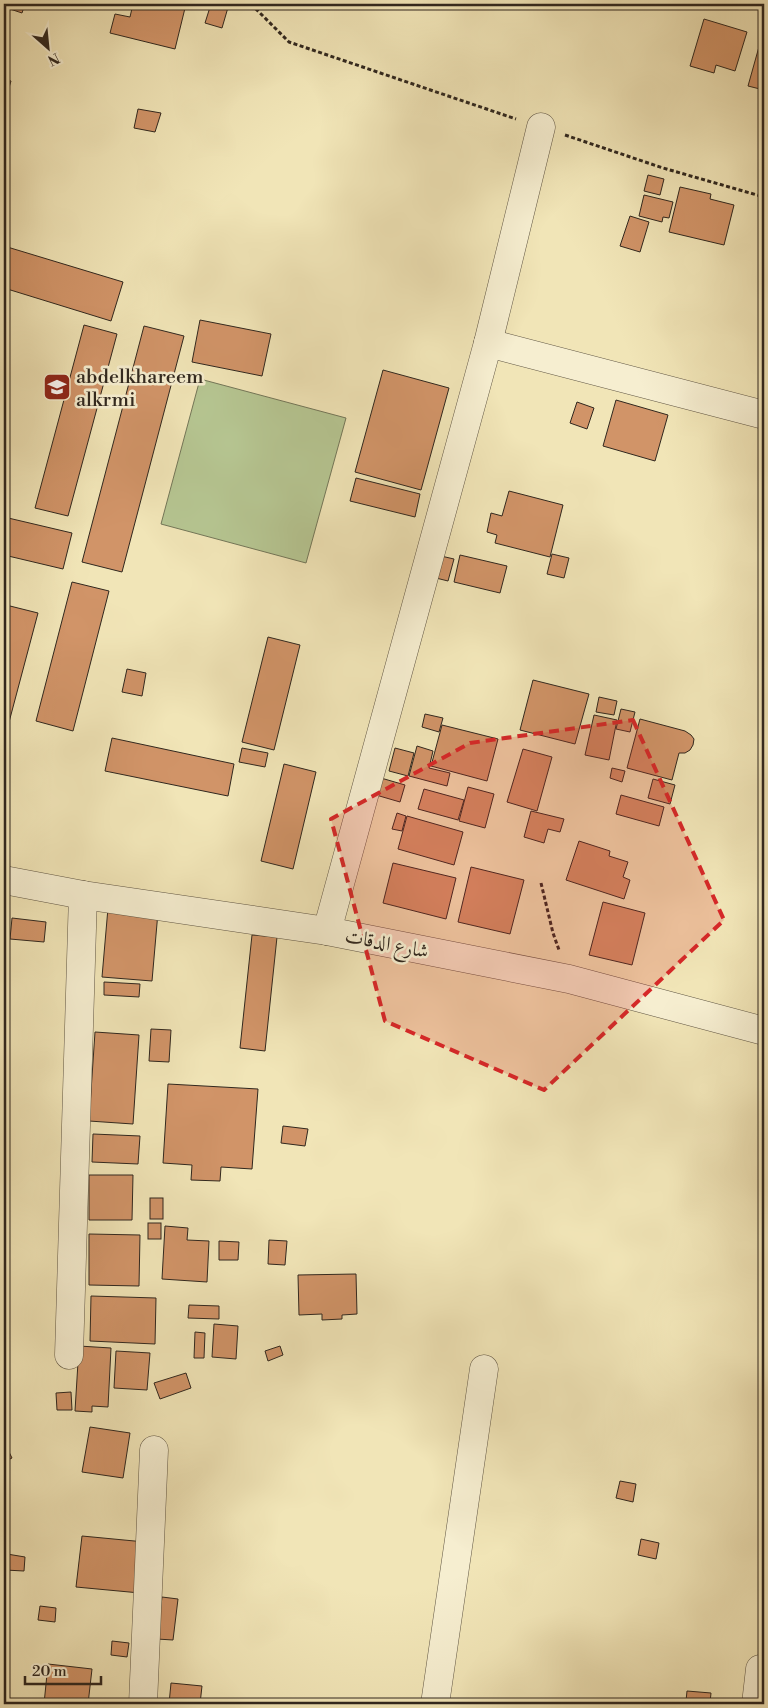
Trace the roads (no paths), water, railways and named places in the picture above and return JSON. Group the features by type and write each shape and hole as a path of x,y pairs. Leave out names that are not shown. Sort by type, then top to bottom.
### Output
{"street":[{"path":"327,931 488,343 541,127"},
{"path":"488,343 764,415"},
{"name":"شارع الدقات","path":"4,880 83,894 327,931 569,979 764,1031"},
{"path":"69,1355 83,894"},
{"path":"435,1704 484,1370"},
{"path":"143,1704 154,1450"},
{"path":"756,1704 760,1669 764,1669"}],"place":[{"name":"abdelkhareem alkrmi","path":"57,387"}]}
